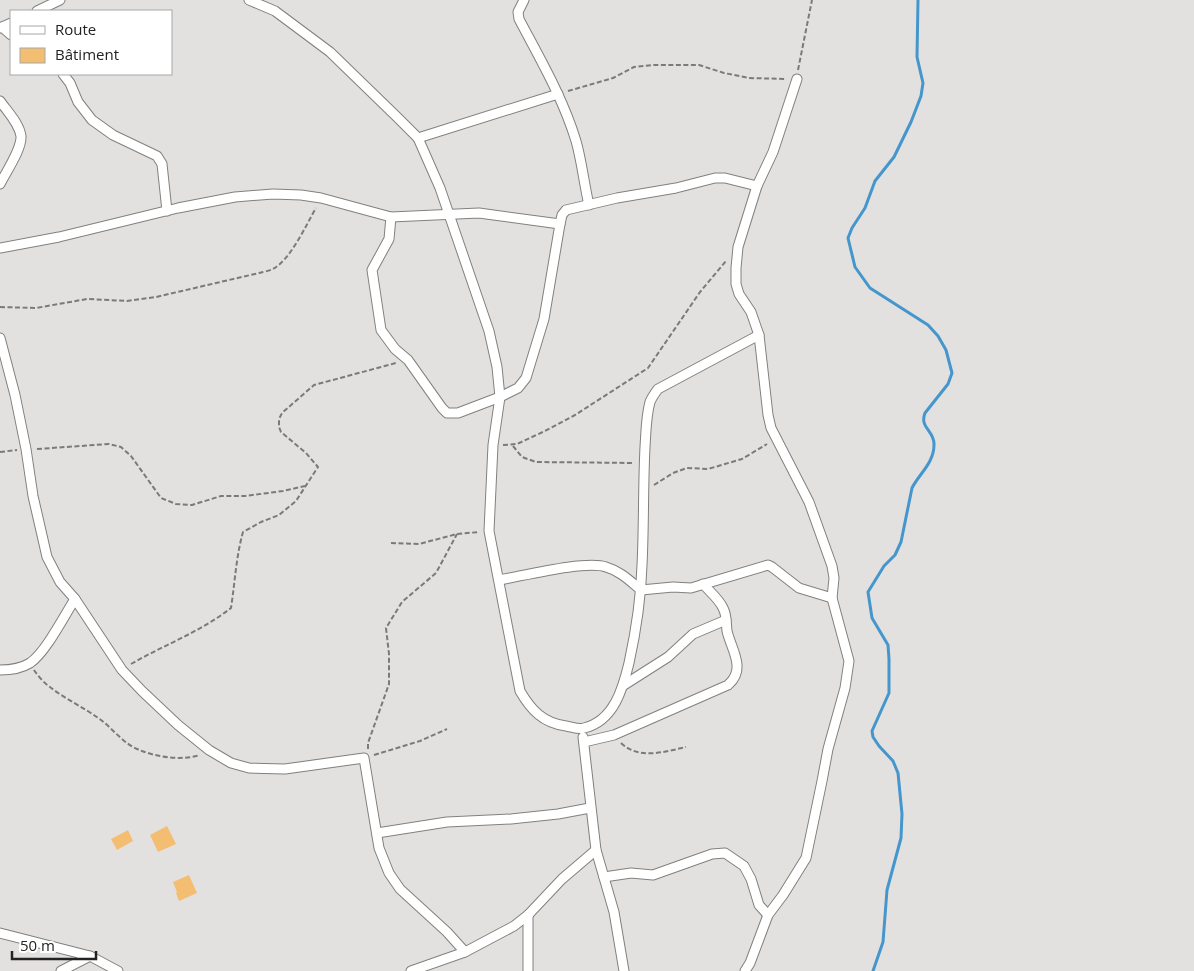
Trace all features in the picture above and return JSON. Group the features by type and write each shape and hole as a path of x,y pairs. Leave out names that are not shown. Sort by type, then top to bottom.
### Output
{"street":[{"path":"39,10 60,0"},
{"path":"249,0 275,11 330,52 418,138 450,214 488,331 497,367 500,397 493,444 488,531 520,692 539,717 556,725 582,729 591,726 607,714 616,703 624,685 633,644 641,590 642,494 648,413 651,400 658,390 759,335"},
{"path":"524,0 518,12 519,19 558,94 582,162 589,205"},
{"path":"64,75 70,83 78,102 92,120 113,135 157,156 162,164 167,211"},
{"path":"745,971 750,963 768,915 806,858 828,748 848,675 849,661 832,598 834,578 832,566 809,502 776,438 768,415 759,335 751,312 739,294 736,284 738,247 757,186 773,152 797,79"},
{"path":"418,138 558,94"},
{"path":"0,101 11,116 21,136 18,149 0,184"},
{"path":"391,217 389,239 374,264 371,276 381,330 395,349 408,360 442,408 447,413 458,413 518,388 526,378 544,318 562,214 566,210 716,178 725,178 757,186"},
{"path":"0,248 59,237 167,211 243,196 301,195 321,198 391,217 479,213 560,224"},
{"path":"0,338 15,395 33,496 48,557 60,582 74,599 122,670 178,725 209,750 231,763 249,768 285,770 366,757 379,848 389,873 400,889 415,905 448,932 465,952"},
{"path":"499,580 588,564 604,566 618,572 641,590 674,587 690,588 768,565 772,566 800,588 832,598"},
{"path":"584,742 614,735 732,682 738,661 727,632 722,606 703,584"},
{"path":"0,670 13,669 30,663 55,631 74,599"},
{"path":"624,685 668,657 693,634 726,620"},
{"path":"582,729 596,850 614,912 624,971"},
{"path":"377,833 447,822 511,819 558,814 590,808"},
{"path":"411,971 465,952 514,926 528,915 562,879 596,850"},
{"path":"604,877 631,873 653,876 712,854 725,853 744,866 751,879 759,905 768,915"},
{"path":"528,915 528,971"},
{"path":"0,932 90,956 118,971"},
{"path":"61,971 90,956"}],"path":[{"path":"558,94 587,84 613,78 634,68 654,65 699,65 749,78 797,79 812,0"},
{"path":"0,307 36,308 87,299 127,301 147,299 273,269 281,263 292,249 321,198"},
{"path":"493,444 513,445 545,431 648,368 700,292 738,247"},
{"path":"122,670 132,663 186,637 217,619 230,608 235,585 237,554 243,532 279,515 296,501 318,467 306,453 282,432 279,427 279,419 282,413 314,385 328,380 354,376 408,360"},
{"path":"642,494 673,473 687,468 708,469 723,466 742,459 776,438"},
{"path":"0,452 109,444 121,447 131,456 161,498 176,504 192,506 221,496 245,496 305,486"},
{"path":"513,445 522,457 536,462 644,463"},
{"path":"390,543 419,544 457,534 488,531"},
{"path":"447,729 420,741 366,757 368,743 390,684 386,628 402,602 436,573 457,534"},
{"path":"30,663 37,675 50,687 87,710 136,749 176,758 197,756 209,750"},
{"path":"614,735 626,747 640,753 658,753 686,748"}],"building":[{"path":"167,826 176,844 158,852 150,835"},
{"path":"128,830 133,841 117,850 111,839"},
{"path":"189,875 197,893 179,901 173,882"}],"waterway":[{"path":"873,971 883,942 887,890 901,838 902,814 898,773 893,761 873,737 872,731 889,693 889,659 888,645 872,618 868,592 884,566 895,555 901,542 912,488 932,457 934,440 925,426 925,413 948,384 952,373 946,350 938,336 928,325 870,288 855,267 848,238 865,208 875,181 894,157 921,96 923,83 917,57 918,0"}]}
